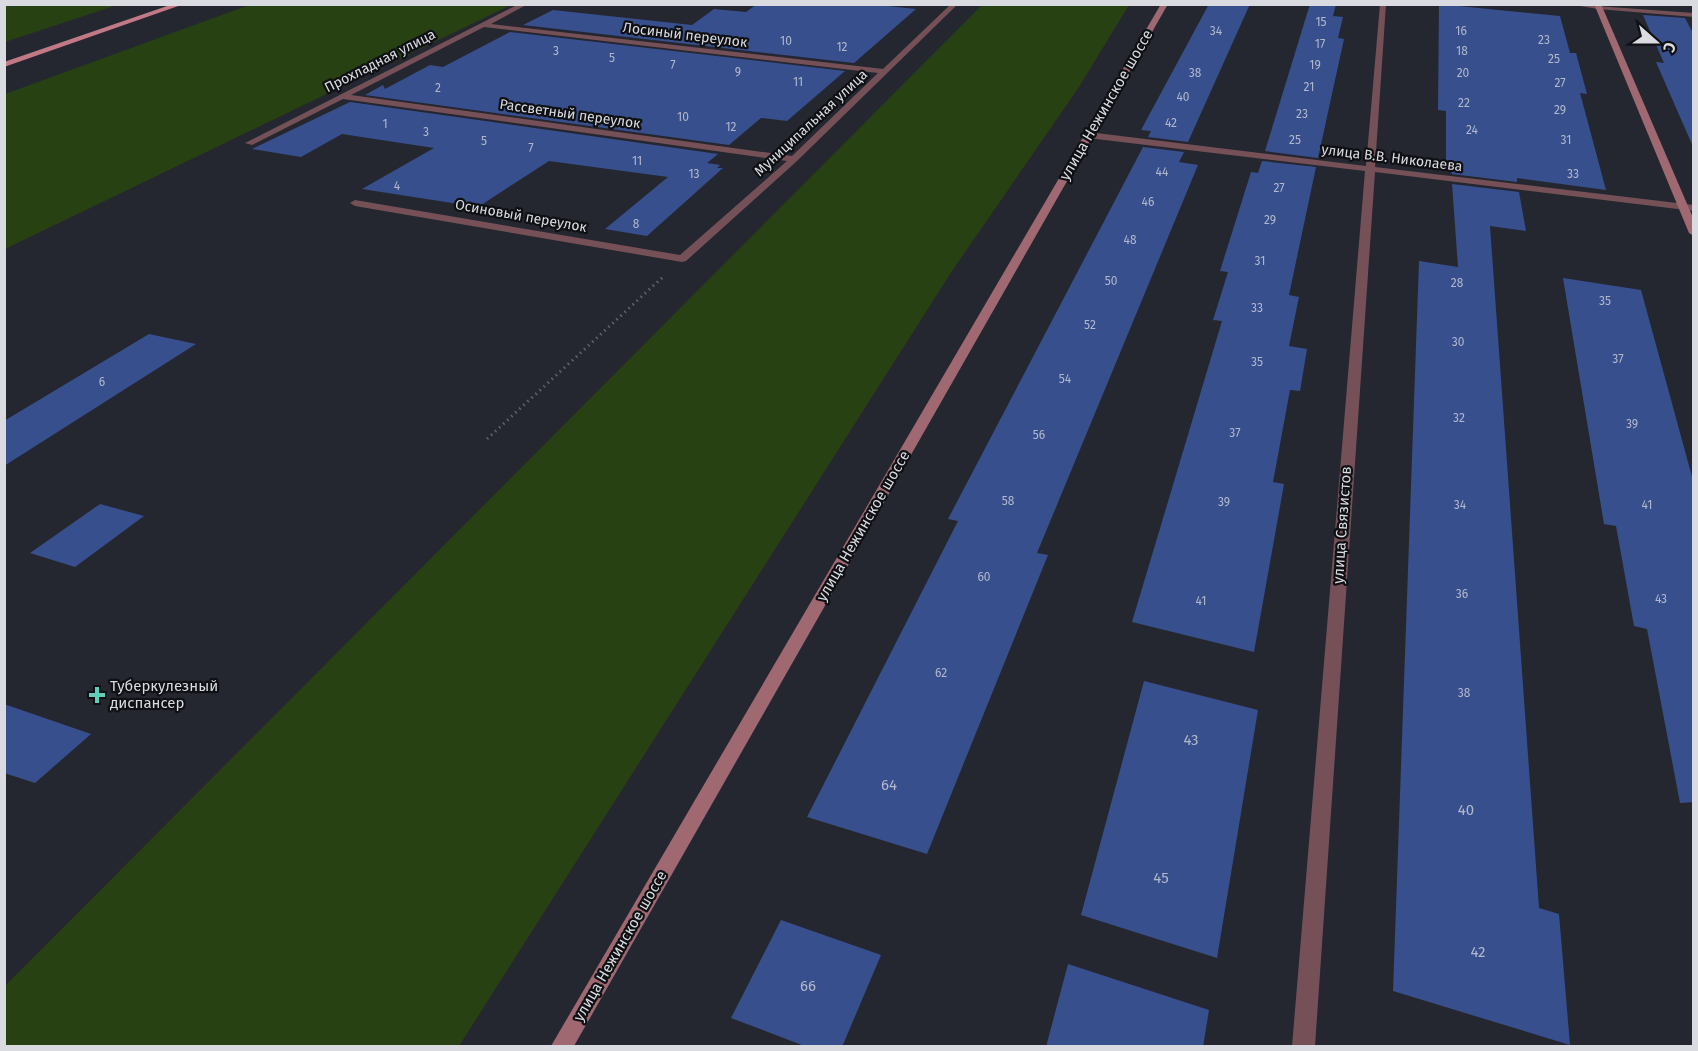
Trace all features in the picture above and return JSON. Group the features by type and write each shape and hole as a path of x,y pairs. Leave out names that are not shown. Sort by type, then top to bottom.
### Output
{"main road":[{"path":"4,59 165,4"},
{"path":"4,65 182,4"},
{"name":"улица Нежинское шоссе","path":"562,1047 1165,4"},
{"path":"1598,6 1694,233"}],"street":[{"name":"Прохладная улица","path":"249,144 525,4"},
{"path":"943,4 955,5"},
{"name":"улица Связистов","path":"1303,1047 1383,4"},
{"path":"1571,4 1598,6"},
{"name":"Муниципальная улица","path":"682,259 794,159 955,5"},
{"name":"Лосиный переулок","path":"482,25 886,72"},
{"name":"Рассветный переулок","path":"342,96 794,159"},
{"name":"улица В.В. Николаева","path":"1088,135 1694,208"},
{"name":"Осиновый переулок","path":"354,203 682,259"}],"lane":[{"path":"1598,6 1694,15"}],"path":[{"path":"488,439 682,259"}],"green space":[{"path":"5,4 117,4 117,5 5,42"},
{"path":"252,4 511,5 5,249 5,94"},
{"path":"983,4 1129,5 1079,87 952,271 459,1046 5,1046 5,986"}],"building":[{"path":"757,4 869,4 916,9 854,63 523,25 553,10 692,25 714,9 746,12"},
{"path":"1209,4 1250,4 1188,142 1148,137 1151,131 1141,130"},
{"path":"1310,4 1336,4 1333,16 1343,17 1338,38 1344,39 1318,158 1265,151"},
{"path":"1439,4 1560,16 1570,53 1576,53 1587,94 1580,93 1606,190 1517,178 1517,182 1452,174 1451,170 1446,169 1446,111 1438,110"},
{"path":"1643,15 1685,18 1694,35 1694,149 1656,62 1664,63"},
{"path":"510,32 845,71 787,121 761,118 729,145 365,95 383,85 385,89 430,65 443,67"},
{"path":"350,102 718,154 707,163 720,165 717,168 723,168 647,236 605,229 668,177 549,161 478,207 362,189 434,148 342,134 301,157 252,149"},
{"path":"1143,147 1184,152 1179,162 1198,165 1037,553 1048,555 927,854 807,817 958,521 948,519"},
{"path":"1262,161 1316,167 1289,295 1299,297 1289,346 1307,349 1300,391 1290,390 1273,482 1284,484 1254,652 1132,622 1222,321 1213,320 1228,272 1220,271 1251,172 1258,173"},
{"path":"1452,184 1519,192 1526,231 1490,226 1539,908 1559,914 1570,1045 1393,991 1419,261 1458,267"},
{"path":"1563,278 1641,290 1694,484 1694,802 1680,803 1647,629 1634,626 1616,526 1604,524"},
{"path":"149,334 196,344 4,466 4,421"},
{"path":"100,504 144,516 75,567 30,553"},
{"path":"1144,681 1258,710 1217,958 1081,915"},
{"path":"4,704 91,734 35,783 4,773"},
{"path":"781,920 881,955 842,1047 807,1047 731,1018"},
{"path":"1068,964 1209,1010 1203,1047 1046,1047"}],"place":[{"name":"Туберкулезный диспансер","path":"97,695"}]}
